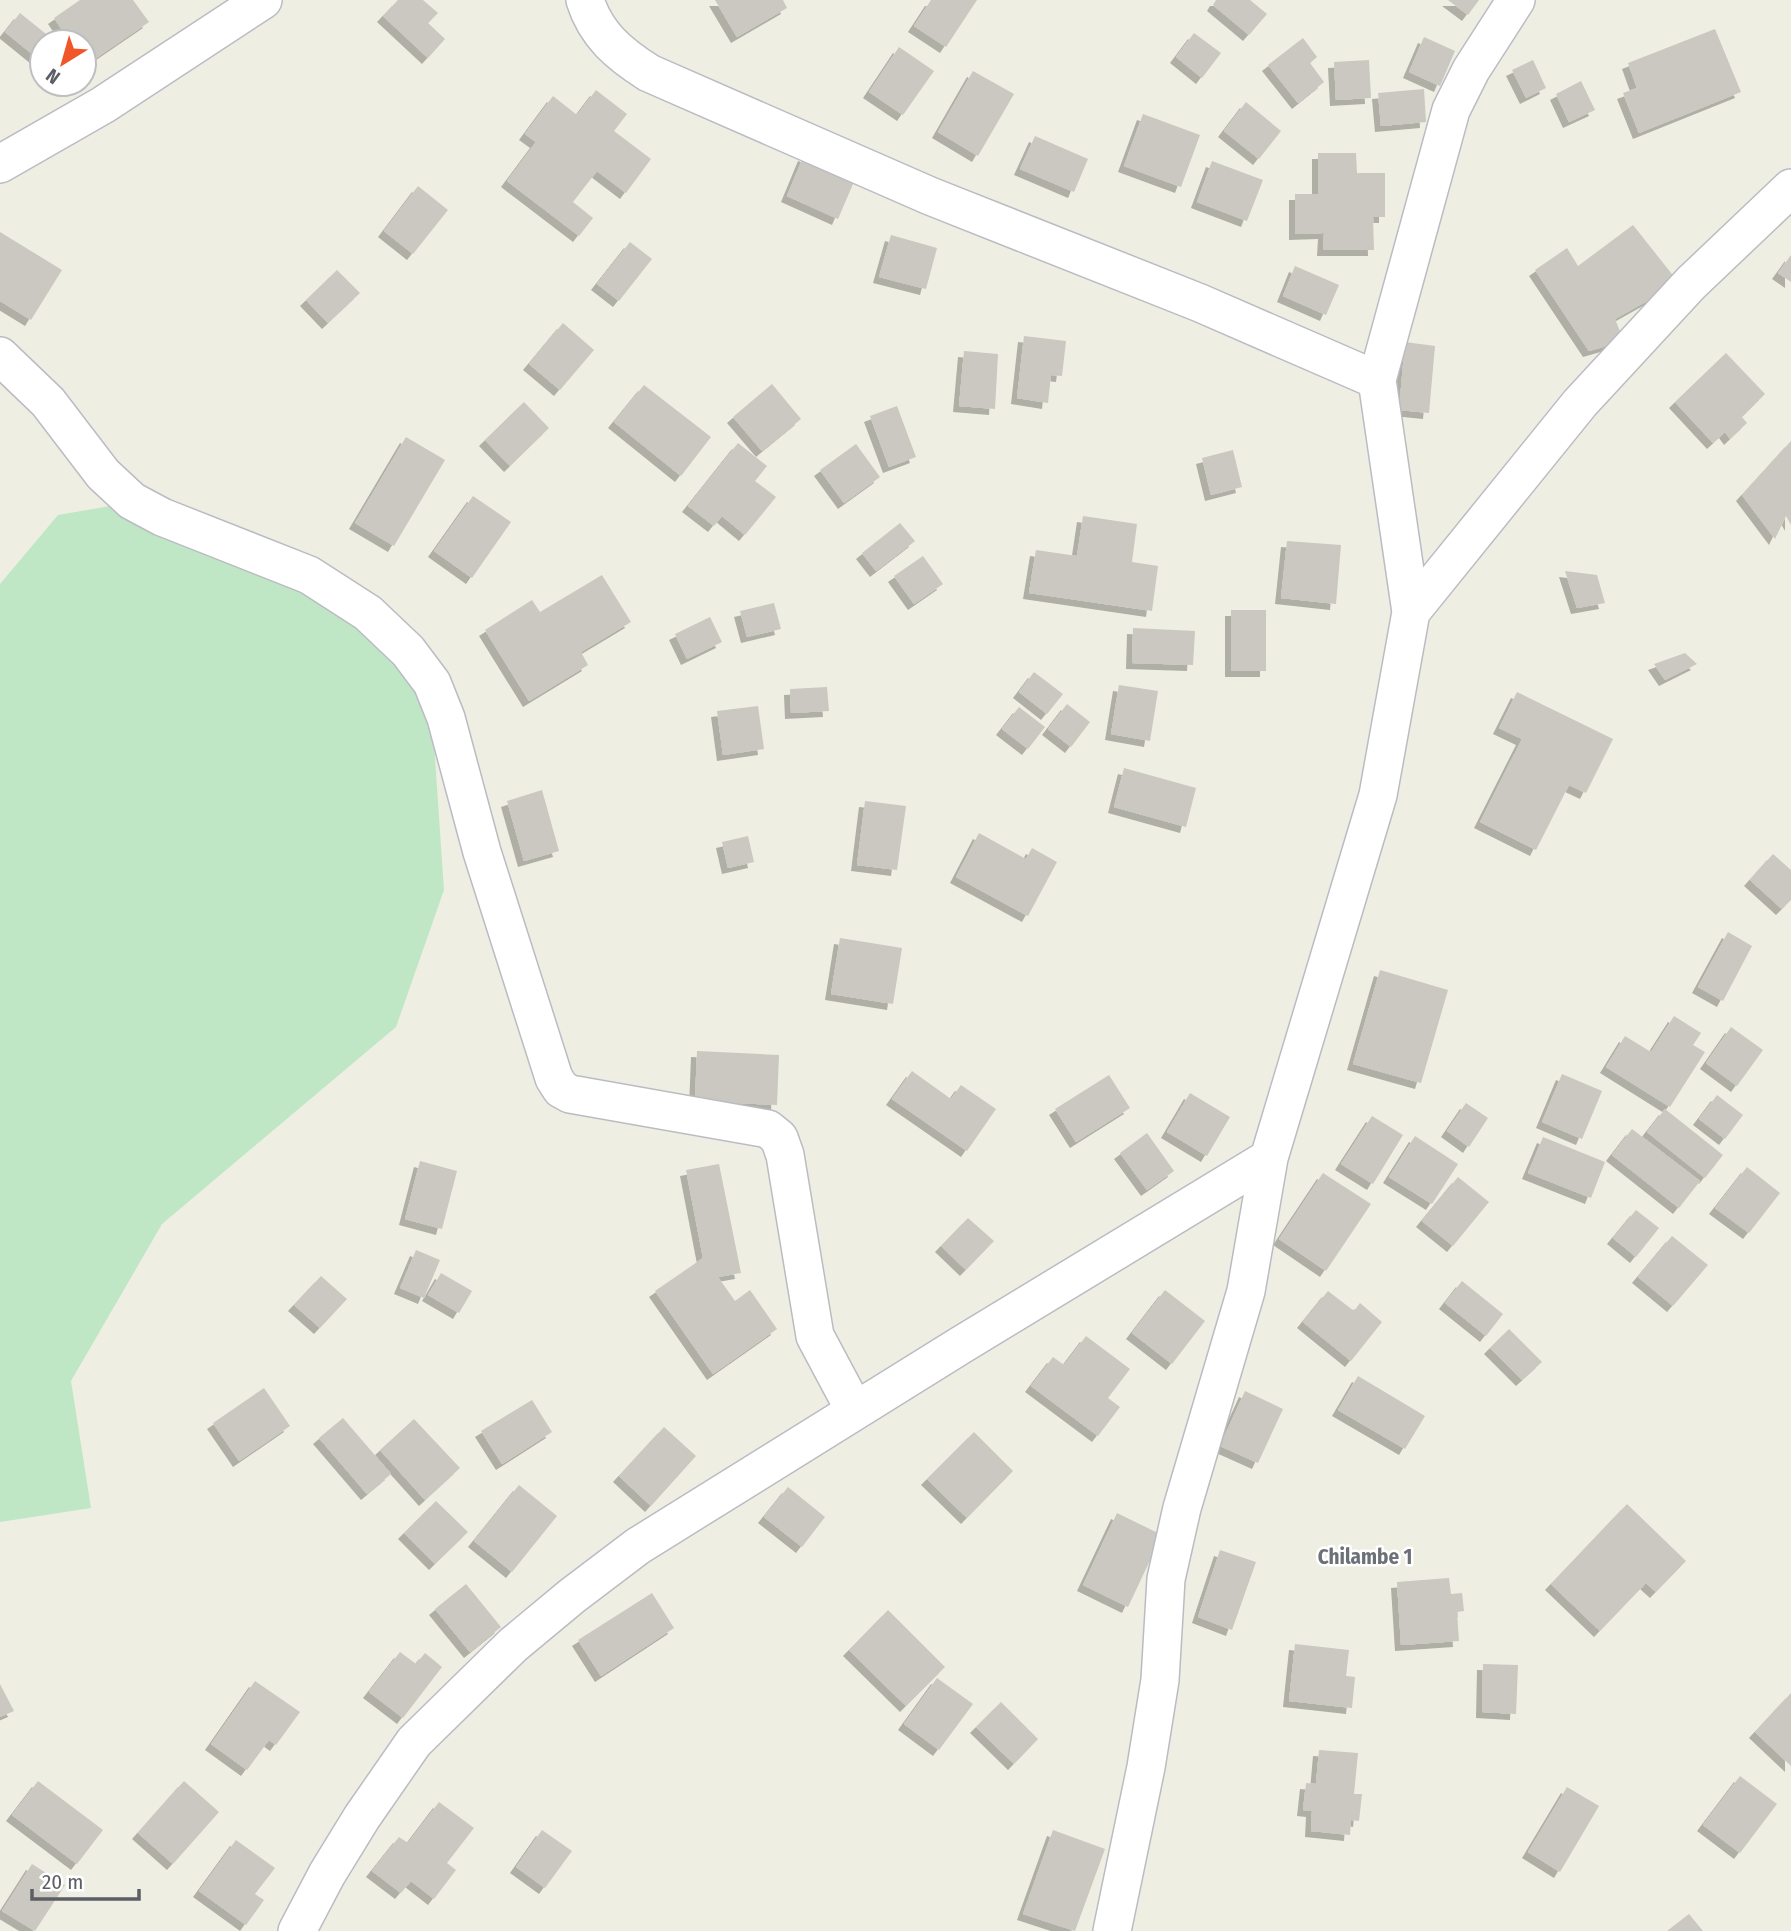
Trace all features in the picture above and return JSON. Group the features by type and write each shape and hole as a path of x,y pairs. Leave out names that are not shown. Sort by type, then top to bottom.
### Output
{"street":[{"path":"0,164 103,105 264,0"},
{"path":"585,0 590,15 620,55 649,74 930,196 1200,303 1377,380"},
{"path":"1112,1931 1146,1767 1160,1680 1166,1579 1182,1508 1246,1291 1269,1158 1378,795 1411,612 1377,380 1451,110 1471,70 1516,0"},
{"path":"1411,612 1580,403 1691,283 1791,188"},
{"path":"0,356 48,402 103,474 132,501 162,517 309,575 368,613 408,651 432,683 446,718 482,852 554,1078 561,1089 570,1094 768,1129 779,1138 785,1155 816,1336 855,1411"},
{"path":"297,1931 327,1874 362,1817 414,1742 513,1645 572,1596 638,1546 1269,1158"}],"green space":[{"path":"116,505 312,583 430,684 444,890 396,1027 162,1224 71,1381 91,1508 0,1522 0,584 58,515"}],"building":[{"path":"80,0 133,0 149,22 98,57 98,28 61,28 54,18"},
{"path":"398,0 423,0 438,13 428,23 445,39 428,58 383,16"},
{"path":"715,0 783,0 787,8 737,37"},
{"path":"931,0 977,0 946,47 914,26"},
{"path":"1216,0 1250,0 1267,14 1249,35 1213,5"},
{"path":"1448,0 1479,0 1468,15"},
{"path":"20,13 39,28 28,28 28,51 5,32"},
{"path":"1715,29 1741,92 1639,133 1623,93 1637,88 1628,63"},
{"path":"1194,33 1221,53 1202,78 1176,57"},
{"path":"1424,37 1455,51 1440,86 1409,72"},
{"path":"1303,38 1317,57 1310,63 1324,82 1298,103 1268,65"},
{"path":"899,47 934,71 903,115 869,92"},
{"path":"1369,60 1371,98 1336,100 1334,62"},
{"path":"1533,60 1546,88 1526,98 1512,70"},
{"path":"973,71 1014,94 978,156 938,132"},
{"path":"1581,81 1595,110 1569,122 1556,94"},
{"path":"1424,89 1426,122 1381,126 1378,93"},
{"path":"596,90 627,114 614,131 651,159 626,193 597,171 573,202 593,218 579,236 507,181 536,142 525,134 553,96 577,115"},
{"path":"1246,102 1281,131 1259,159 1224,131"},
{"path":"1143,114 1200,135 1181,187 1124,166"},
{"path":"1035,136 1088,159 1074,192 1020,169"},
{"path":"1318,153 1356,153 1357,173 1385,173 1385,217 1373,217 1374,250 1323,250 1324,233 1295,234 1295,194 1318,194"},
{"path":"804,155 856,177 838,219 787,196"},
{"path":"1212,161 1263,180 1247,221 1197,202"},
{"path":"418,186 448,210 413,254 384,231"},
{"path":"1633,225 1679,283 1615,319 1624,341 1589,351 1535,270 1567,248 1578,266"},
{"path":"0,232 62,270 31,320 0,301"},
{"path":"891,235 937,248 926,289 879,277"},
{"path":"630,242 652,259 619,301 597,284"},
{"path":"1791,255 1791,282 1778,273"},
{"path":"1295,266 1339,285 1326,315 1283,296"},
{"path":"337,270 360,293 328,323 306,300"},
{"path":"563,323 594,350 560,390 529,364"},
{"path":"1024,336 1066,341 1062,376 1051,375 1048,403 1017,398"},
{"path":"1405,342 1435,346 1429,413 1399,410"},
{"path":"964,351 998,354 995,409 959,406"},
{"path":"1726,353 1765,394 1742,417 1747,423 1730,439 1725,432 1713,443 1675,402"},
{"path":"772,384 801,419 762,451 733,417"},
{"path":"644,385 711,437 681,476 614,422"},
{"path":"524,402 549,428 510,466 485,440"},
{"path":"897,406 916,457 889,467 870,416"},
{"path":"406,437 445,460 394,546 355,523"},
{"path":"1791,441 1791,525 1786,516 1775,539 1742,495"},
{"path":"738,443 767,466 755,481 776,497 745,535 722,516 714,526 688,506"},
{"path":"856,444 880,477 844,503 820,470"},
{"path":"1233,450 1242,487 1211,495 1202,458"},
{"path":"473,496 511,522 472,578 434,551"},
{"path":"1083,516 1137,524 1132,562 1158,566 1152,611 1029,593 1036,550 1077,556"},
{"path":"900,523 915,541 876,571 862,553"},
{"path":"1287,541 1341,545 1336,604 1281,598"},
{"path":"923,556 943,584 914,604 894,576"},
{"path":"1565,571 1597,575 1605,603 1577,608"},
{"path":"602,575 631,622 581,652 588,665 529,701 485,630 532,600 540,612"},
{"path":"774,603 781,629 747,637 740,611"},
{"path":"1231,610 1266,610 1266,671 1231,671"},
{"path":"710,617 722,642 687,659 675,634"},
{"path":"1133,628 1195,631 1193,665 1132,663"},
{"path":"1685,653 1697,664 1665,680 1654,664"},
{"path":"1034,672 1063,694 1047,714 1019,692"},
{"path":"1119,685 1158,691 1150,741 1111,734"},
{"path":"827,687 829,711 791,713 790,689"},
{"path":"1517,692 1613,739 1586,793 1569,785 1536,850 1480,822 1522,739 1499,728"},
{"path":"1067,704 1090,722 1071,747 1048,729"},
{"path":"758,706 764,749 723,755 717,711"},
{"path":"1019,707 1045,727 1028,749 1002,729"},
{"path":"1124,768 1196,788 1186,827 1114,807"},
{"path":"542,790 559,851 524,861 507,801"},
{"path":"865,801 906,806 897,870 857,865"},
{"path":"979,833 1026,859 1032,848 1057,862 1028,916 956,877"},
{"path":"748,836 754,862 728,868 722,842"},
{"path":"1773,854 1791,870 1791,900 1782,909 1750,880"},
{"path":"1728,932 1752,946 1723,1001 1698,987"},
{"path":"840,938 902,948 893,1004 831,994"},
{"path":"1380,970 1448,990 1421,1083 1353,1064"},
{"path":"1674,1016 1701,1033 1693,1045 1705,1052 1670,1107 1606,1067 1625,1036 1651,1052"},
{"path":"1731,1027 1763,1050 1737,1086 1706,1063"},
{"path":"697,1051 779,1055 777,1105 695,1101"},
{"path":"912,1071 951,1099 961,1085 996,1109 967,1151 892,1099"},
{"path":"1562,1074 1602,1091 1582,1139 1542,1122"},
{"path":"1109,1075 1130,1108 1076,1142 1055,1109"},
{"path":"1190,1093 1230,1117 1207,1156 1167,1132"},
{"path":"1717,1095 1743,1115 1725,1139 1699,1119"},
{"path":"1466,1103 1488,1118 1469,1147 1447,1131"},
{"path":"1665,1109 1723,1155 1705,1178 1647,1132"},
{"path":"1372,1116 1403,1135 1373,1184 1341,1164"},
{"path":"1632,1129 1700,1181 1679,1208 1612,1155"},
{"path":"1147,1133 1174,1171 1147,1190 1120,1153"},
{"path":"1415,1136 1458,1164 1432,1204 1389,1177"},
{"path":"1543,1137 1605,1162 1591,1198 1528,1173"},
{"path":"420,1161 457,1171 442,1229 405,1219"},
{"path":"719,1164 741,1273 718,1277 735,1301 750,1290 777,1329 713,1374 655,1291 703,1258 686,1170"},
{"path":"1747,1167 1780,1193 1749,1233 1715,1208"},
{"path":"1323,1173 1371,1204 1326,1271 1279,1239"},
{"path":"1458,1177 1489,1202 1453,1246 1422,1221"},
{"path":"1636,1210 1659,1228 1636,1257 1613,1238"},
{"path":"968,1218 994,1241 966,1270 941,1246"},
{"path":"1672,1236 1708,1265 1673,1306 1638,1277"},
{"path":"416,1250 440,1260 424,1298 400,1288"},
{"path":"441,1273 472,1291 459,1313 428,1295"},
{"path":"321,1276 347,1299 320,1328 294,1305"},
{"path":"1462,1281 1503,1314 1486,1336 1445,1303"},
{"path":"1165,1290 1205,1321 1172,1364 1132,1333"},
{"path":"1328,1291 1354,1311 1360,1303 1382,1322 1351,1361 1303,1322"},
{"path":"1509,1329 1542,1362 1522,1380 1490,1348"},
{"path":"1086,1336 1130,1369 1108,1398 1120,1407 1098,1436 1031,1386 1053,1357 1064,1365"},
{"path":"1358,1376 1425,1416 1405,1449 1338,1410"},
{"path":"264,1388 290,1426 239,1461 213,1423"},
{"path":"1245,1391 1283,1409 1258,1463 1220,1446"},
{"path":"532,1400 552,1432 502,1464 481,1431"},
{"path":"343,1418 391,1474 367,1494 319,1438"},
{"path":"414,1419 460,1468 425,1500 380,1450"},
{"path":"664,1427 696,1456 651,1506 619,1476"},
{"path":"974,1432 1013,1471 967,1518 927,1479"},
{"path":"519,1485 557,1516 512,1572 474,1541"},
{"path":"788,1487 825,1517 802,1547 764,1517"},
{"path":"436,1501 468,1532 435,1564 404,1533"},
{"path":"1627,1504 1686,1561 1656,1592 1646,1583 1600,1631 1551,1584"},
{"path":"1117,1513 1162,1535 1128,1607 1083,1585"},
{"path":"1220,1550 1256,1562 1232,1630 1198,1617"},
{"path":"1449,1578 1451,1594 1462,1593 1464,1611 1457,1612 1459,1641 1401,1645 1397,1582"},
{"path":"466,1584 501,1627 470,1652 435,1609"},
{"path":"652,1593 674,1628 601,1676 578,1640"},
{"path":"888,1610 945,1667 906,1706 849,1650"},
{"path":"1295,1644 1349,1650 1346,1676 1355,1677 1352,1708 1289,1701"},
{"path":"400,1652 416,1664 425,1653 442,1667 403,1718 369,1692"},
{"path":"1483,1664 1518,1665 1516,1714 1482,1712"},
{"path":"937,1678 973,1704 939,1750 904,1724"},
{"path":"255,1681 300,1712 276,1745 269,1740 247,1770 211,1744"},
{"path":"0,1684 14,1711 0,1717"},
{"path":"1791,1693 1791,1766 1755,1732"},
{"path":"1001,1702 1038,1739 1014,1764 976,1727"},
{"path":"1319,1750 1358,1753 1354,1794 1362,1794 1359,1821 1351,1820 1350,1835 1311,1831 1312,1811 1303,1810 1306,1783 1316,1784"},
{"path":"1740,1776 1777,1804 1740,1853 1703,1825"},
{"path":"38,1781 103,1830 77,1864 12,1815"},
{"path":"184,1781 219,1812 173,1864 138,1833"},
{"path":"1567,1787 1599,1806 1560,1872 1528,1852"},
{"path":"439,1802 474,1828 447,1863 456,1870 434,1899 411,1881 401,1893 372,1871 399,1837 408,1843"},
{"path":"542,1830 572,1851 545,1888 516,1867"},
{"path":"1053,1830 1105,1849 1075,1931 1023,1914"},
{"path":"236,1840 275,1868 255,1894 264,1900 246,1925 199,1891"},
{"path":"32,1864 65,1885 35,1931 2,1911"},
{"path":"1689,1914 1703,1931 1667,1931"}],"district":[{"name":"Chilambe 1","path":"1365,1557"}]}
